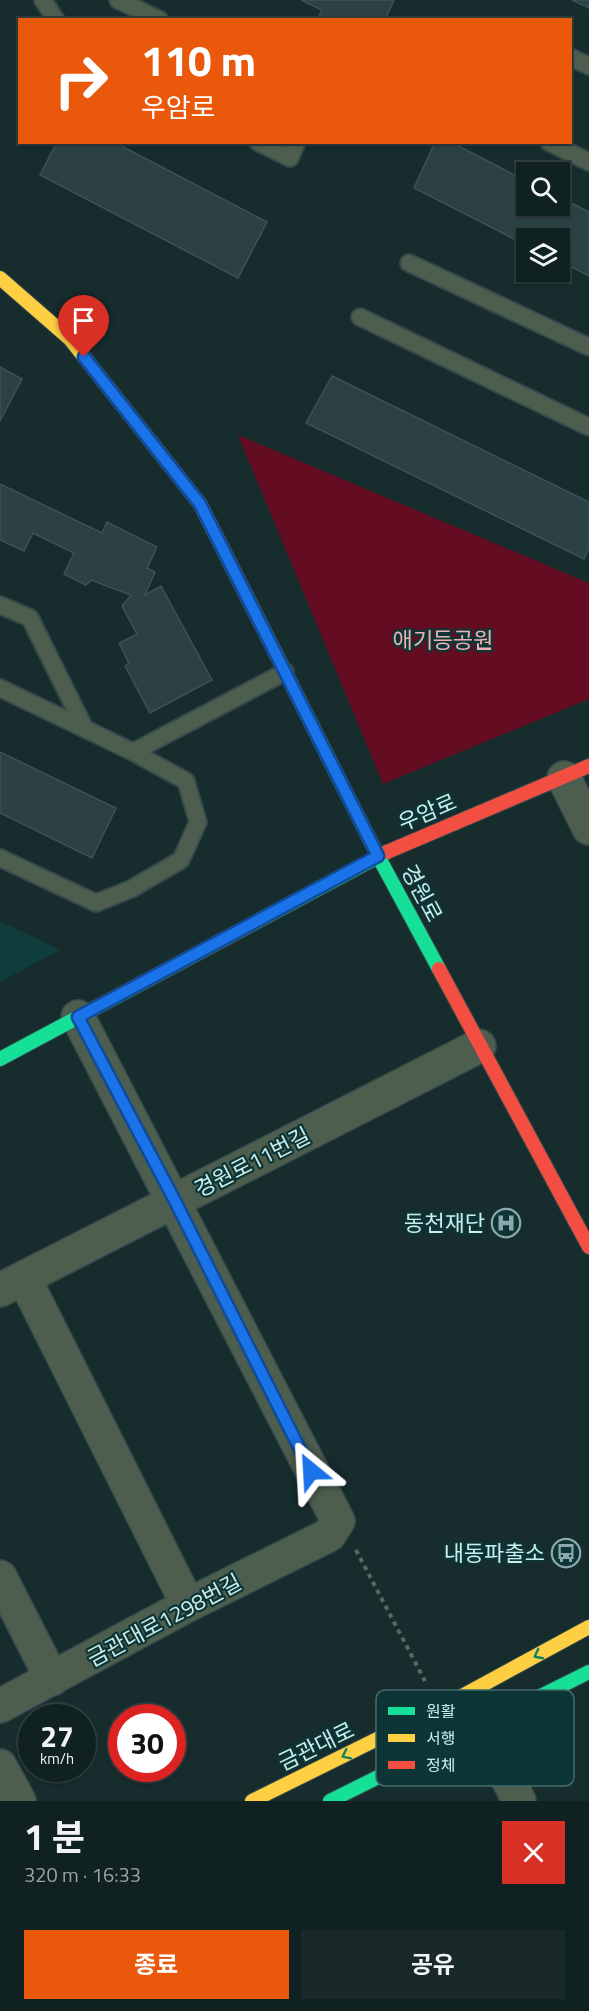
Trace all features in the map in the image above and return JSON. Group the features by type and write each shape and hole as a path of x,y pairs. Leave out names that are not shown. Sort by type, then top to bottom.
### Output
{"street":[{"name":"경원로","path":"0,278 70,339 200,504 378,856 589,1247"},
{"name":"우암로","path":"0,1059 378,856 577,772"},
{"path":"577,772 589,828"},
{"path":"78,1017 175,1201 338,1521 329,1535"},
{"name":"경원로11번길","path":"188,1605 12,1284 480,1046"},
{"name":"금관대로1298번길","path":"0,1706 188,1605 329,1535"},
{"path":"0,1577 52,1679"},
{"name":"금관대로","path":"473,1690 589,1627"},
{"path":"554,1690 589,1672"},
{"name":"금관대로","path":"252,1801 376,1740"},
{"path":"0,1766 19,1801"},
{"path":"330,1801 376,1779"},
{"path":"512,1786 519,1801"}],"lane":[{"path":"34,0 54,0"},
{"path":"43,0 55,18"},
{"path":"118,0 156,18"},
{"path":"572,58 589,66"},
{"path":"262,144 290,158 296,144"},
{"path":"553,144 589,162"},
{"path":"409,263 589,347"},
{"path":"360,317 589,427"},
{"path":"0,605 30,618 86,729"},
{"path":"133,752 285,672"},
{"path":"0,688 133,752 186,782 198,822 181,860 132,889 96,903 0,858"}],"path":[{"path":"329,1535 355,1547 430,1690"}],"shaded area":[{"path":"0,921 60,950 0,982"}],"green space":[{"name":"애기등공원","path":"238,435 589,583 589,699 383,784"}],"building":[{"path":"301,0 394,0 386,18 318,18 322,10"},
{"path":"572,0 589,0 589,8"},
{"path":"56,144 118,144 267,222 238,278 40,175"},
{"path":"434,144 455,144 516,176 516,216 570,216 570,202 589,212 589,276 570,266 570,228 516,228 516,240 414,188"},
{"path":"0,367 22,379 0,421"},
{"path":"332,376 589,502 589,548 584,559 306,423"},
{"path":"0,484 102,533 107,522 157,547 147,568 155,572 145,595 161,586 212,680 150,713 125,666 129,663 119,643 137,634 122,606 131,595 91,580 86,585 64,574 74,553 33,533 24,551 0,540"},
{"path":"0,752 116,808 92,858 0,813"}],"traffic: fast":[{"path":"277,656 378,856 439,969"},
{"path":"0,1059 387,852"},
{"path":"553,1690 589,1672"},
{"path":"330,1801 376,1778"}],"traffic: slow":[{"path":"0,278 70,339 200,504 277,656"},
{"path":"473,1690 589,1627"},
{"path":"252,1801 376,1740"}],"traffic: jam":[{"path":"387,852 589,766"},
{"path":"439,969 589,1247"}],"place":[{"name":"동천재단","path":"506,1223"},
{"name":"내동파출소","path":"566,1553"}],"route":[{"path":"84,357 200,504 378,856 78,1017 175,1201 311,1471"}]}
